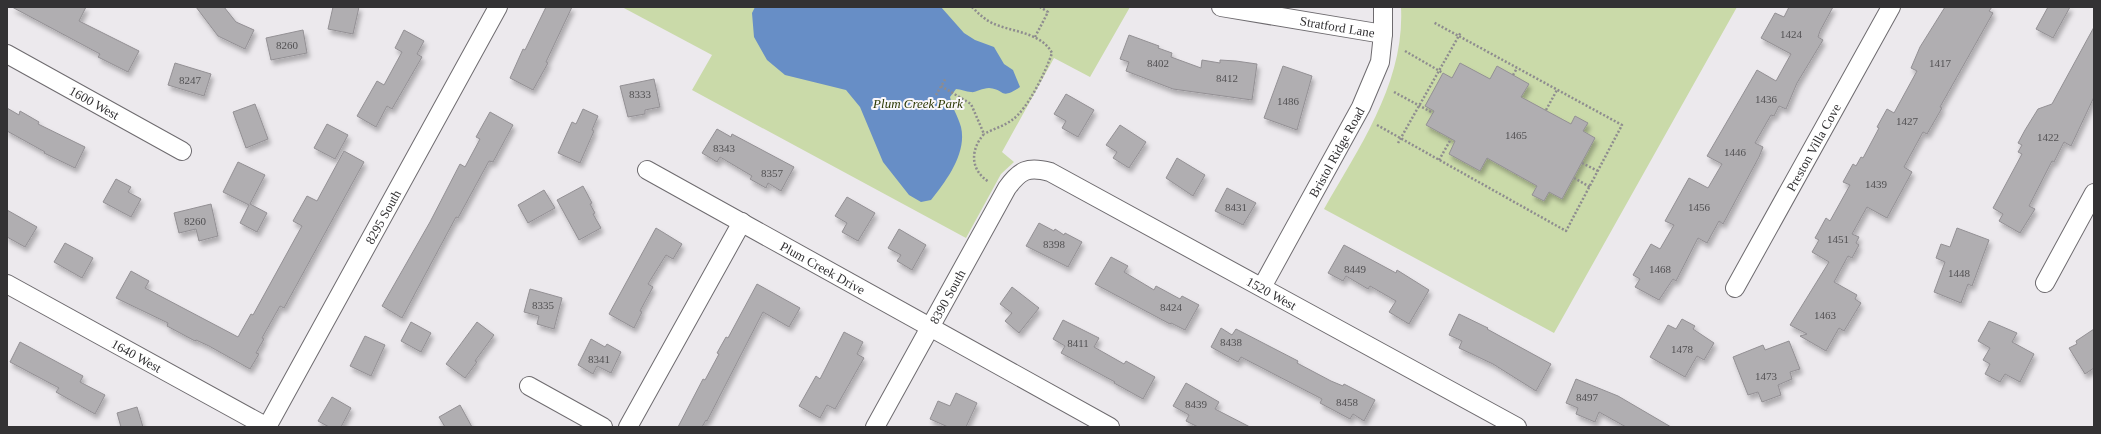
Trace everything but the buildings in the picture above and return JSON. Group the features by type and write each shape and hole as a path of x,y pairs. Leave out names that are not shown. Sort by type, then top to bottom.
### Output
{"street":[{"name":"8295 South","path":"267,427 498,7"},
{"name":"Stratford Lane","path":"1221,7 1383,34"},
{"name":"Bristol Ridge Road","path":"1262,288 1361,107 1380,62 1383,34 1383,7"},
{"name":"Preston Villa Cove","path":"1735,288 1891,7"},
{"name":"1600 West","path":"7,54 182,151"},
{"name":"1520 West","path":"1024,170 1037,168 1050,172 1517,427"},
{"name":"Plum Creek Drive","path":"647,170 1110,427"},
{"name":"8390 South","path":"874,427 1006,188 1024,170"},
{"path":"2045,283 2094,193"},
{"path":"628,427 742,222"},
{"name":"1640 West","path":"7,284 267,427"},
{"path":"529,386 603,427"}],"path":[{"path":"972,7 991,22 1034,37 1048,46 1052,53 1048,64 1021,113 1013,120 984,134 974,150 976,169 982,178 989,182"},
{"path":"1034,37 1048,12 1040,7"},
{"path":"1377,126 1566,231 1622,125 1433,22"},
{"path":"1398,143 1461,32"},
{"path":"1405,52 1444,73"},
{"path":"1513,75 1517,68"},
{"path":"936,95 946,78"},
{"path":"941,86 971,104 984,134"},
{"path":"1546,110 1558,90"},
{"path":"1394,92 1433,113"},
{"path":"1439,160 1451,139"},
{"path":"1582,162 1598,171"},
{"path":"1574,178 1590,186"}],"green space":[{"name":"Plum Creek Park","path":"622,7 1130,7 1090,77 1054,58 1002,152 1014,162 1001,174 966,238 692,90 712,55"},
{"path":"1401,7 1737,7 1554,333 1324,209 1365,137 1378,112 1388,87 1396,61 1400,35"}],"water":[{"path":"755,7 941,7 964,33 975,40 994,47 1004,64 1013,70 1020,87 1006,94 989,88 973,92 956,89 950,97 961,127 961,147 954,166 943,184 931,200 921,202 909,195 883,162 860,107 846,90 785,75 767,60 754,37 752,13"}]}
